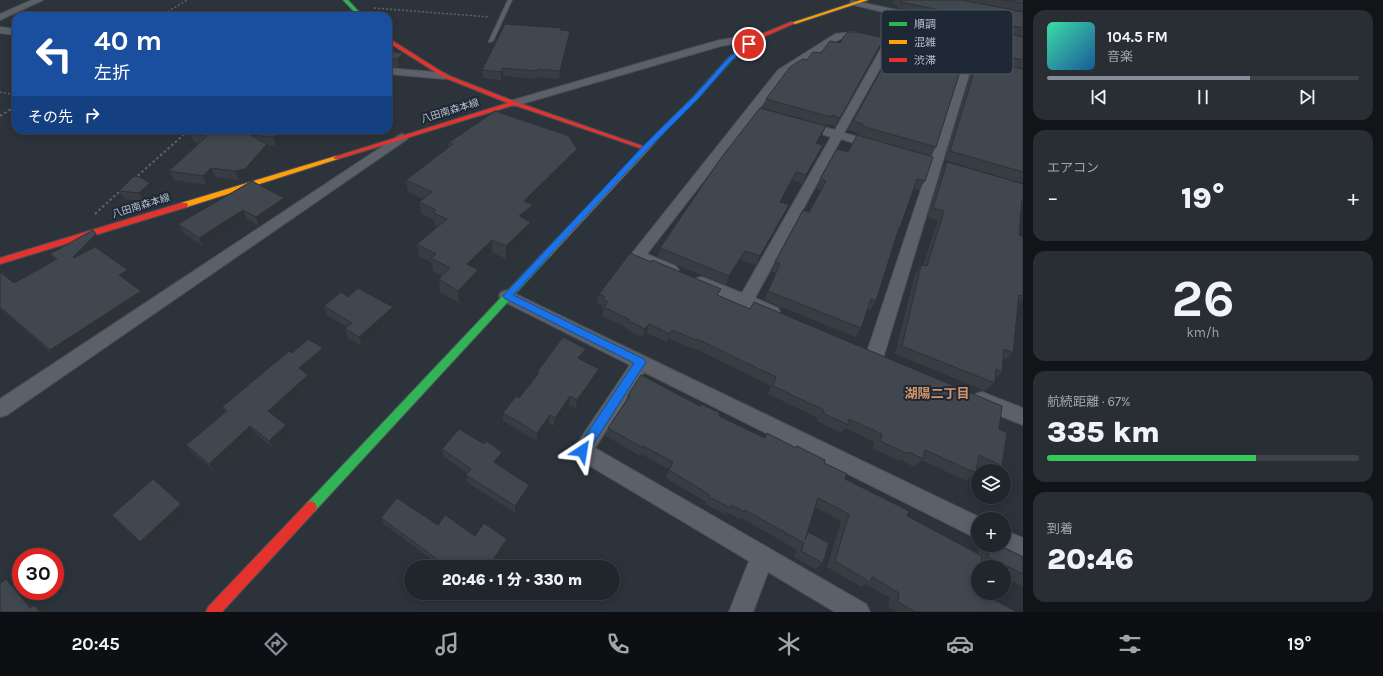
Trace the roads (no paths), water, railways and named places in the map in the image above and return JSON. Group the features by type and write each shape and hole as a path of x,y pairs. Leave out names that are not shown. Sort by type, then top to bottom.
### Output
{"main road":[{"path":"345,0 356,12"},
{"path":"213,612 645,148 696,97 730,59 759,37 790,24 866,0"},
{"path":"392,43 444,76 514,103 645,148"},
{"name":"八田南森本線","path":"0,261 514,103"}],"street":[{"path":"0,17 39,0"},
{"path":"854,3 884,10"},
{"path":"0,30 12,32"},
{"path":"781,316 638,256 782,72 838,36 853,35 881,41"},
{"path":"514,103 720,43 759,37"},
{"path":"745,301 881,57"},
{"path":"392,71 444,76"},
{"path":"1013,72 1023,74"},
{"path":"874,355 932,162 963,74"},
{"path":"752,110 767,114"},
{"path":"795,122 890,150"},
{"path":"0,409 402,138"},
{"path":"932,162 950,168"},
{"path":"507,296 971,525"},
{"path":"860,349 889,361"},
{"path":"641,362 582,451 858,612"},
{"path":"974,396 1023,417"},
{"path":"741,612 762,556"}],"lane":[{"path":"491,42 510,0"}],"district":[{"name":"湖陽二丁目","path":"937,393"}]}
